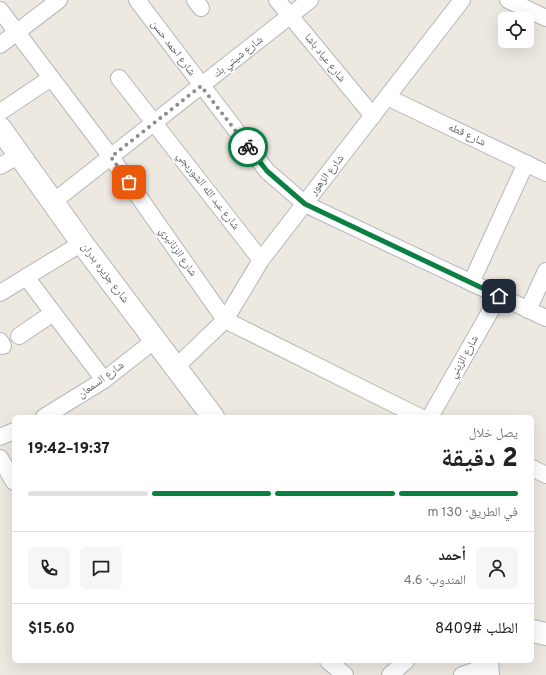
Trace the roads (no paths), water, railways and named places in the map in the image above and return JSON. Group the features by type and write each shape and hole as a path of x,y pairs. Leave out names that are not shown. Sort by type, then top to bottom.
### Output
{"street":[{"path":"0,45 59,0"},
{"name":"شارع احمد حسن","path":"137,0 267,171 305,204 546,318"},
{"name":"شارع عياد باشا","path":"277,0 373,116"},
{"name":"شارع شيتي بك","path":"53,202 310,0"},
{"name":"شارع الزهور","path":"176,367 225,320 262,260 462,0"},
{"path":"508,0 546,18"},
{"name":"شارع الزنانيري","path":"0,10 111,157 225,320 416,415"},
{"path":"0,112 51,78"},
{"name":"شارع عبد الله الشوربجي","path":"119,78 262,260"},
{"name":"شارع قطه","path":"387,98 546,173"},
{"name":"شارع جزيره بدران","path":"0,128 82,243 212,415"},
{"path":"0,166 20,155"},
{"path":"471,283 526,163"},
{"path":"0,293 82,243"},
{"path":"528,310 546,272"},
{"path":"26,277 104,380"},
{"name":"شارع الزيني","path":"431,415 499,296"},
{"path":"19,336 53,313"},
{"name":"شارع السمعان","path":"47,415 104,380 155,340"},
{"path":"0,437 12,432"},
{"path":"0,458 12,479"},
{"path":"534,469 546,475"},
{"path":"534,631 546,634"},
{"path":"330,663 345,675"},
{"path":"390,675 404,663"},
{"path":"462,675 488,667"}]}
